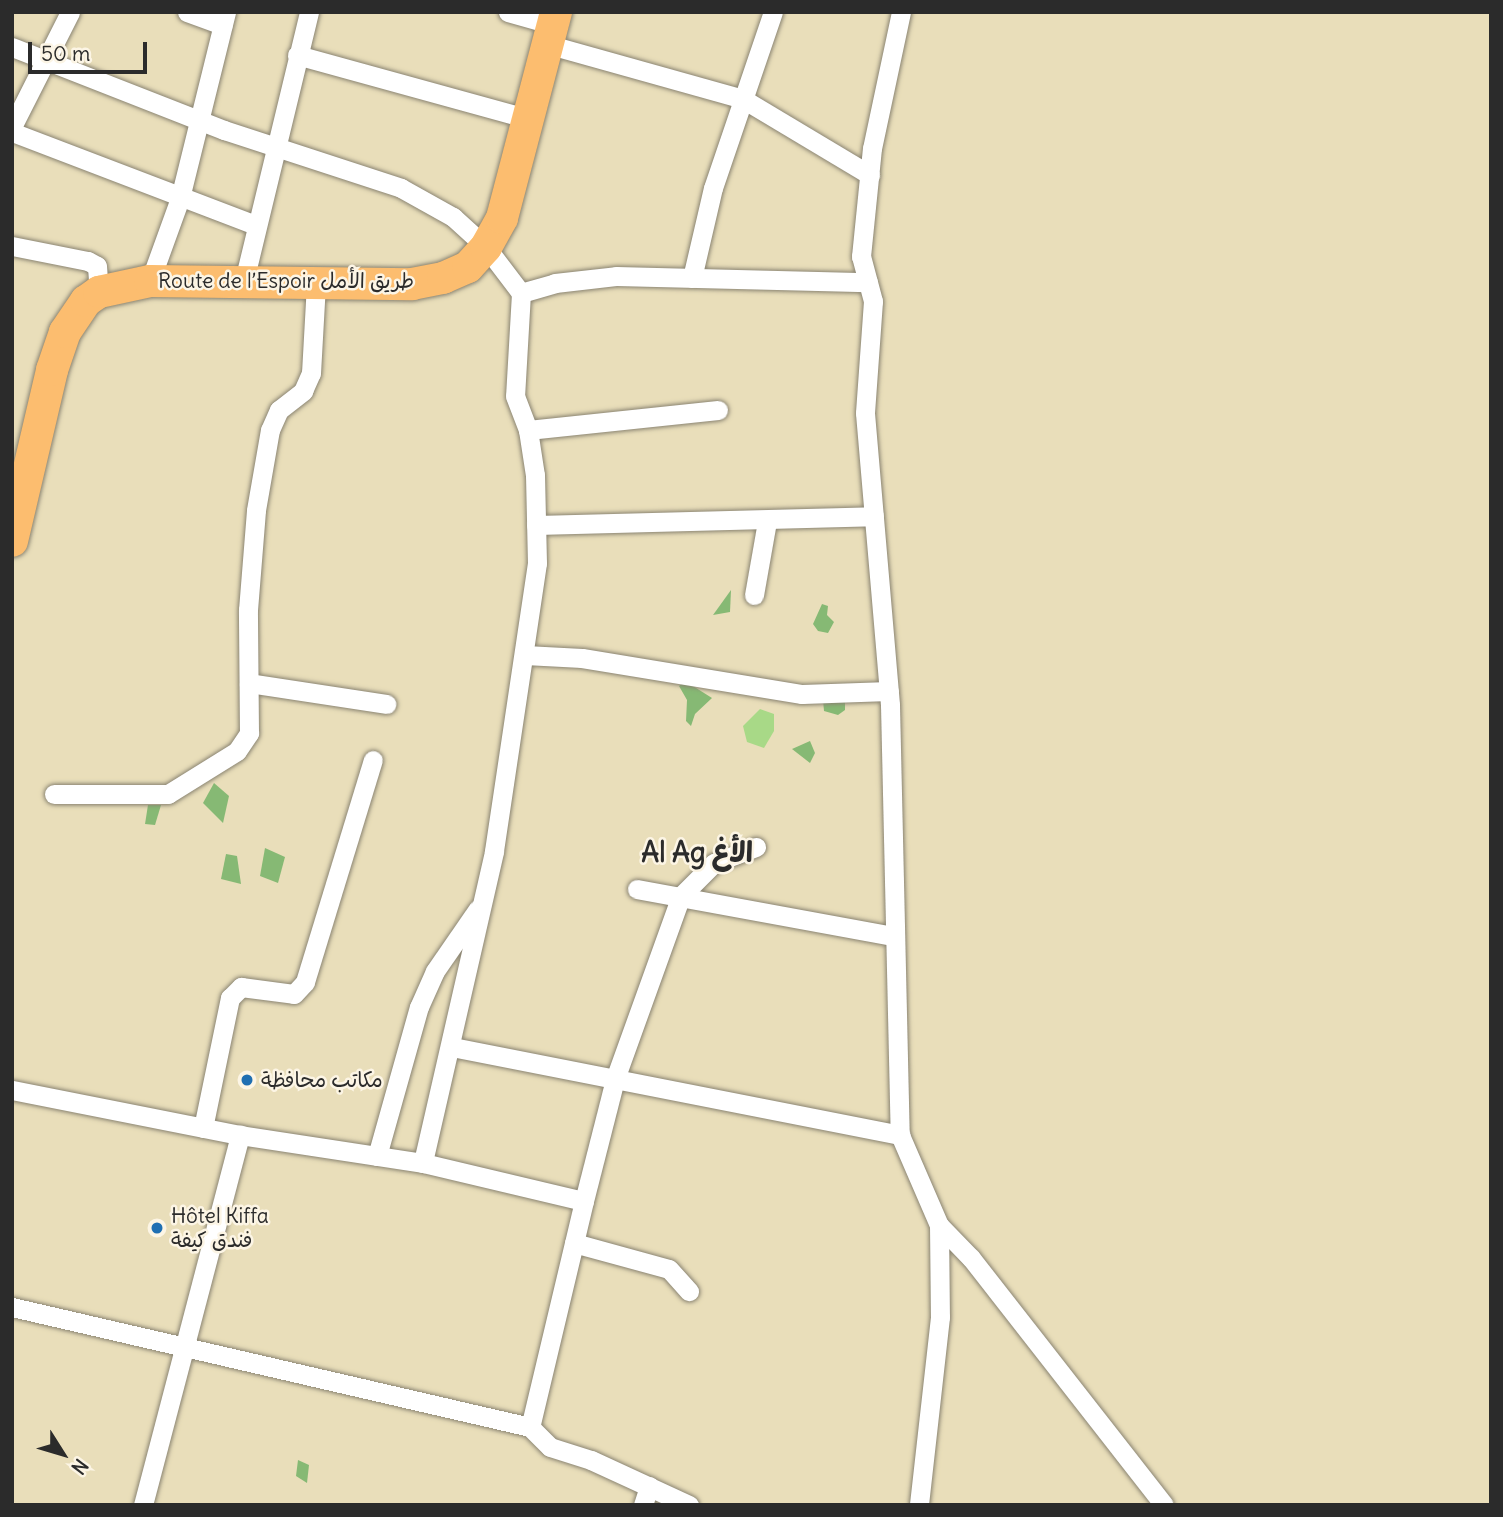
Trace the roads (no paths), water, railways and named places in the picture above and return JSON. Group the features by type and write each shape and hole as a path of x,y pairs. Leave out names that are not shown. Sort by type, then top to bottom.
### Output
{"highway":[{"name":"Route de l’Espoir طريق الأمل","path":"99,292 150,281 243,285 412,284 443,278 468,267 486,247 502,218 554,27"},
{"path":"12,541 65,332 86,301 99,292"}],"street":[{"path":"12,127 70,12"},
{"path":"150,281 180,198 224,19 187,12"},
{"path":"243,285 309,12"},
{"path":"508,12 743,99 870,175"},
{"path":"692,278 713,188 773,12"},
{"path":"901,12 870,175 861,256 873,301 865,413 889,691 900,1135 939,1224 971,1258 1164,1505"},
{"path":"12,47 200,121 401,188 453,217 486,247 521,293 515,396 528,430 537,562 525,654 483,902 452,1047 423,1163"},
{"path":"297,55 530,120"},
{"path":"12,132 256,225"},
{"path":"12,246 88,261 97,266 99,292"},
{"path":"521,293 555,283 616,276 868,282"},
{"path":"54,794 168,794 210,771 237,751 249,733 248,610 260,486 270,429 279,410 303,391 311,373 316,284"},
{"path":"528,430 718,410"},
{"path":"536,524 767,521 874,516"},
{"path":"754,595 767,521"},
{"path":"525,654 582,658 802,694 889,691"},
{"path":"249,683 386,704"},
{"path":"203,1128 230,998 241,987 294,993 305,982 373,760"},
{"path":"530,1427 615,1079 681,897 714,863 756,847"},
{"path":"637,889 894,936"},
{"path":"377,1156 419,1007 435,971 483,902"},
{"path":"452,1047 900,1135"},
{"path":"12,1090 240,1135 423,1163 584,1201"},
{"path":"143,1505 240,1135"},
{"path":"919,1505 940,1317 939,1224"},
{"path":"574,1244 668,1269 689,1291"},
{"path":"12,1307 184,1350 530,1427 550,1447 646,1495 689,1505"}],"place":[{"name":"مكاتب محافظة","path":"247,1080"},
{"name":"Hôtel Kiffa فندق كيفة","path":"157,1228"}],"district":[{"name":"Al Ag الأغ","path":"697,852"}]}
